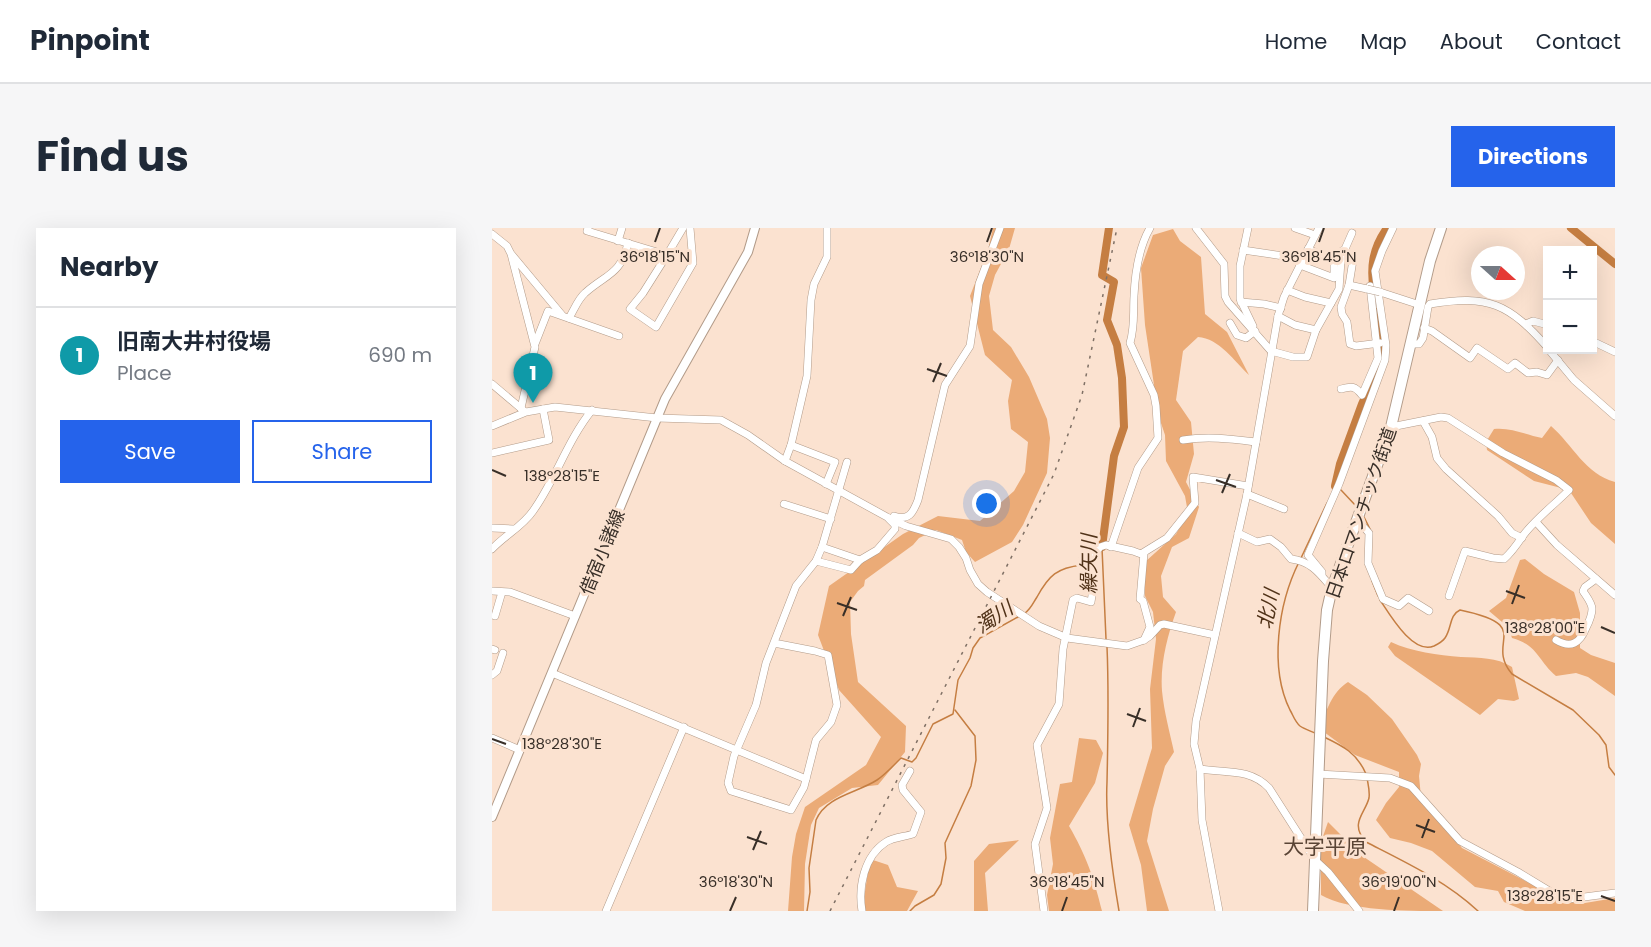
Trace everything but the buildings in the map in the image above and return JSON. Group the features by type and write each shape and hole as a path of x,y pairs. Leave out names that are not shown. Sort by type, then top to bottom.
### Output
{"highway":[{"name":"日本ロマンチック街道","path":"1313,911 1327,610 1332,588 1391,427 1420,304 1441,228"}],"main road":[{"name":"借宿小諸線","path":"492,817 496,798 520,750 665,399 748,252 755,228"}],"street":[{"path":"588,228 587,231 667,255"},
{"path":"618,241 622,228"},
{"path":"683,228 644,292 630,309 656,327 693,263 690,228"},
{"path":"785,461 807,376 811,300 814,284 827,257 827,228"},
{"path":"887,517 902,519 908,517 918,500 945,385 970,346 979,284 1000,228"},
{"path":"1044,911 1035,844 1047,808 1037,745 1059,704 1063,649 1073,600 1077,598 1091,602 1094,590 1083,558 1093,556 1105,546 1138,468 1158,438 1154,395 1130,343 1134,329 1135,280 1142,249 1150,228"},
{"path":"1196,228 1224,264 1227,302 1271,351 1293,357 1306,357 1316,330 1339,290 1341,261 1344,257 1350,257 1353,260 1349,285 1341,308 1347,322 1350,344 1356,346 1385,342"},
{"path":"1248,228 1240,266 1239,299 1255,331"},
{"path":"1219,911 1202,820 1200,769 1194,744 1196,722 1248,490 1278,316 1287,290 1317,231 1295,228"},
{"path":"1322,575 1308,555 1339,484 1385,360 1385,342 1375,271 1394,228"},
{"path":"1243,250 1290,257 1334,278 1336,255 1345,249 1352,233"},
{"path":"492,234 507,246 511,254 535,344"},
{"path":"565,317 581,296 620,266 628,243"},
{"path":"1308,249 1334,261"},
{"path":"511,254 565,317"},
{"path":"1349,285 1369,288 1379,295 1397,297 1420,304"},
{"path":"1341,389 1352,386 1357,388 1362,395 1378,358 1369,288"},
{"path":"1287,290 1332,303"},
{"path":"1411,344 1419,344 1423,338 1430,304 1467,300 1482,300 1496,305 1526,324 1543,343"},
{"path":"1241,302 1281,308"},
{"path":"523,410 535,344 548,310 619,336"},
{"path":"1278,316 1295,325 1316,330"},
{"path":"1526,324 1533,321 1543,324"},
{"path":"1230,323 1237,334 1246,338 1255,331"},
{"path":"1424,328 1432,331 1470,358 1477,348 1508,369 1515,363 1528,373 1537,372 1547,375 1558,360"},
{"path":"1597,343 1615,352"},
{"path":"1553,354 1574,380 1615,416"},
{"path":"492,384 523,410"},
{"path":"492,426 523,410 565,406 657,417 721,420 748,435 785,461 887,517 906,526 951,539 959,547 978,584 987,592 1039,626 1066,638 1127,646 1144,640 1160,625 1180,626 1215,635"},
{"path":"492,453 549,440 543,409"},
{"path":"494,545 532,513 555,475 572,437 592,410"},
{"path":"1391,427 1441,417 1448,418 1503,453 1556,480 1569,490 1536,522 1513,552 1504,559 1465,551 1449,596"},
{"path":"1422,421 1432,437 1437,458 1446,469 1498,516 1512,533 1522,538"},
{"path":"1183,440 1226,438 1256,442"},
{"path":"791,445 835,462 826,484"},
{"path":"774,644 815,651 828,656 837,705 831,722 816,740 804,787 791,810 731,791 728,783 756,705 766,663 796,586 816,561 822,547 847,462"},
{"path":"1105,546 1141,554 1167,538 1195,502 1192,477 1248,490 1284,509"},
{"path":"784,504 831,519"},
{"path":"816,561 851,570 860,560 877,550 895,529 895,525 887,517"},
{"path":"1358,521 1369,533 1368,563 1383,599 1398,606 1408,598 1429,611"},
{"path":"1536,522 1557,545 1615,595"},
{"path":"492,528 513,530"},
{"path":"1238,533 1257,542 1270,539 1291,559 1314,567 1332,588"},
{"path":"822,547 860,560"},
{"path":"1144,553 1140,599 1146,607 1150,627 1144,640"},
{"path":"1556,640 1567,645 1575,644 1582,639 1592,611 1592,606 1583,591 1596,579"},
{"path":"492,591 510,592 575,616"},
{"path":"495,616 502,592"},
{"path":"492,675 497,671 503,653"},
{"path":"552,673 806,779"},
{"path":"606,911 684,727"},
{"path":"492,738 520,750"},
{"path":"1200,769 1255,776 1263,782 1315,860 1328,872 1359,911"},
{"path":"862,911 860,900 862,883 869,861 886,842 913,834 915,831 921,812 903,790 902,785 910,771"},
{"path":"1318,774 1390,778 1402,781 1412,786 1460,841 1551,892 1569,899 1615,894"}],"shaded area":[{"path":"993,228 1015,228 1009,249 995,275 989,296 993,330 1011,347 1029,377 1047,419 1050,438 1047,473 1023,525 1012,542 975,562 966,552 962,540 936,530 919,538 913,545 865,580 864,586 850,602 851,634 858,682 906,726 905,752 878,785 852,788 819,808 811,825 805,864 804,911 788,911 792,857 796,834 805,807 866,765 881,737 839,690 818,635 829,586 903,534 938,516 980,521 1014,491 1025,472 1028,442 1011,429 1008,401 1012,380 985,355 970,296 988,250"},
{"path":"1173,229 1180,241 1201,257 1205,314 1227,332 1249,375 1220,346 1206,338 1198,337 1183,351 1176,400 1191,422 1194,454 1186,482 1199,507 1189,538 1172,547 1161,576 1163,597 1176,612 1162,671 1164,707 1174,752 1165,766 1147,841 1169,911 1147,911 1141,865 1129,825 1152,748 1150,689 1156,639 1153,612 1145,596 1145,562 1176,534 1188,513 1185,496 1166,461 1165,435 1155,405 1145,325 1141,268 1153,235"},
{"path":"1551,426 1595,473 1615,482 1615,544 1591,523 1569,490 1534,481 1487,450 1486,442 1494,429 1512,430 1542,438"},
{"path":"1525,559 1544,574 1574,592 1580,613 1580,648 1591,655 1615,663 1615,696 1588,677 1576,673 1556,676 1533,649 1512,638 1508,627 1489,611 1506,598 1520,560"},
{"path":"1391,642 1425,652 1500,661 1512,667 1519,699 1514,701 1498,699 1480,715 1395,656 1388,647"},
{"path":"1348,682 1367,695 1392,719 1417,755 1421,764 1419,776 1421,797 1462,848 1543,890 1579,904 1615,898 1615,911 1525,911 1504,902 1498,891 1475,887 1432,851 1390,838 1376,820 1399,787 1399,772 1355,755 1320,729 1334,697"},
{"path":"1079,738 1096,740 1103,753 1095,783 1069,826 1089,867 1102,911 1049,911 1047,895 1053,864 1050,838 1060,784 1072,782"},
{"path":"1328,822 1361,855 1443,911 1362,907 1321,895 1321,842"},
{"path":"1019,840 985,873 988,911 974,911 974,861 989,844"},
{"path":"870,859 888,865 897,887 918,891 907,911 862,911"}],"waterway":[{"name":"繰矢川","path":"1102,547 1114,456 1124,427 1122,378 1117,345 1107,320 1114,282 1102,275 1109,228"},
{"name":"北川","path":"1374,293 1373,259 1378,243 1387,228"},
{"path":"1571,228 1615,264"},
{"name":"北川","path":"1335,486 1340,464 1362,404 1379,367 1382,352 1376,312"},
{"path":"1341,490 1356,506"},
{"name":"北川","path":"1301,558 1327,503"},
{"path":"1364,517 1370,529"},
{"name":"繰矢川","path":"1102,548 1106,639"},
{"name":"北川","path":"1299,562 1281,616 1278,656 1283,693 1290,710 1298,724 1317,734"},
{"name":"濁川","path":"1025,613 1050,578 1066,568 1082,565"},
{"path":"1372,581 1378,596"},
{"path":"1380,600 1403,632 1418,645 1426,647 1434,646 1444,639 1452,618 1460,610 1496,622 1502,629 1505,662 1512,674 1573,710 1599,735 1606,745 1609,767 1615,775"},
{"path":"807,911 810,892 809,868 816,820 821,812 834,800 877,780 901,758 912,762 933,724 953,714 958,680 980,638 1018,617"},
{"name":"繰矢川","path":"1107,647 1107,814 1119,911"},
{"path":"910,911 934,895 941,884 946,858 945,843 971,786 976,760 975,736 955,710"},
{"name":"北川","path":"1324,737 1349,751 1366,774"},
{"name":"北川","path":"1367,778 1369,798 1358,824 1366,842 1439,881 1478,911"}],"railway":[{"path":"830,911 1054,474 1082,395 1117,228"}],"place":[{"name":"旧南大井村役場","path":"533,403"}],"district":[{"name":"大字平原","path":"1325,846"}]}
